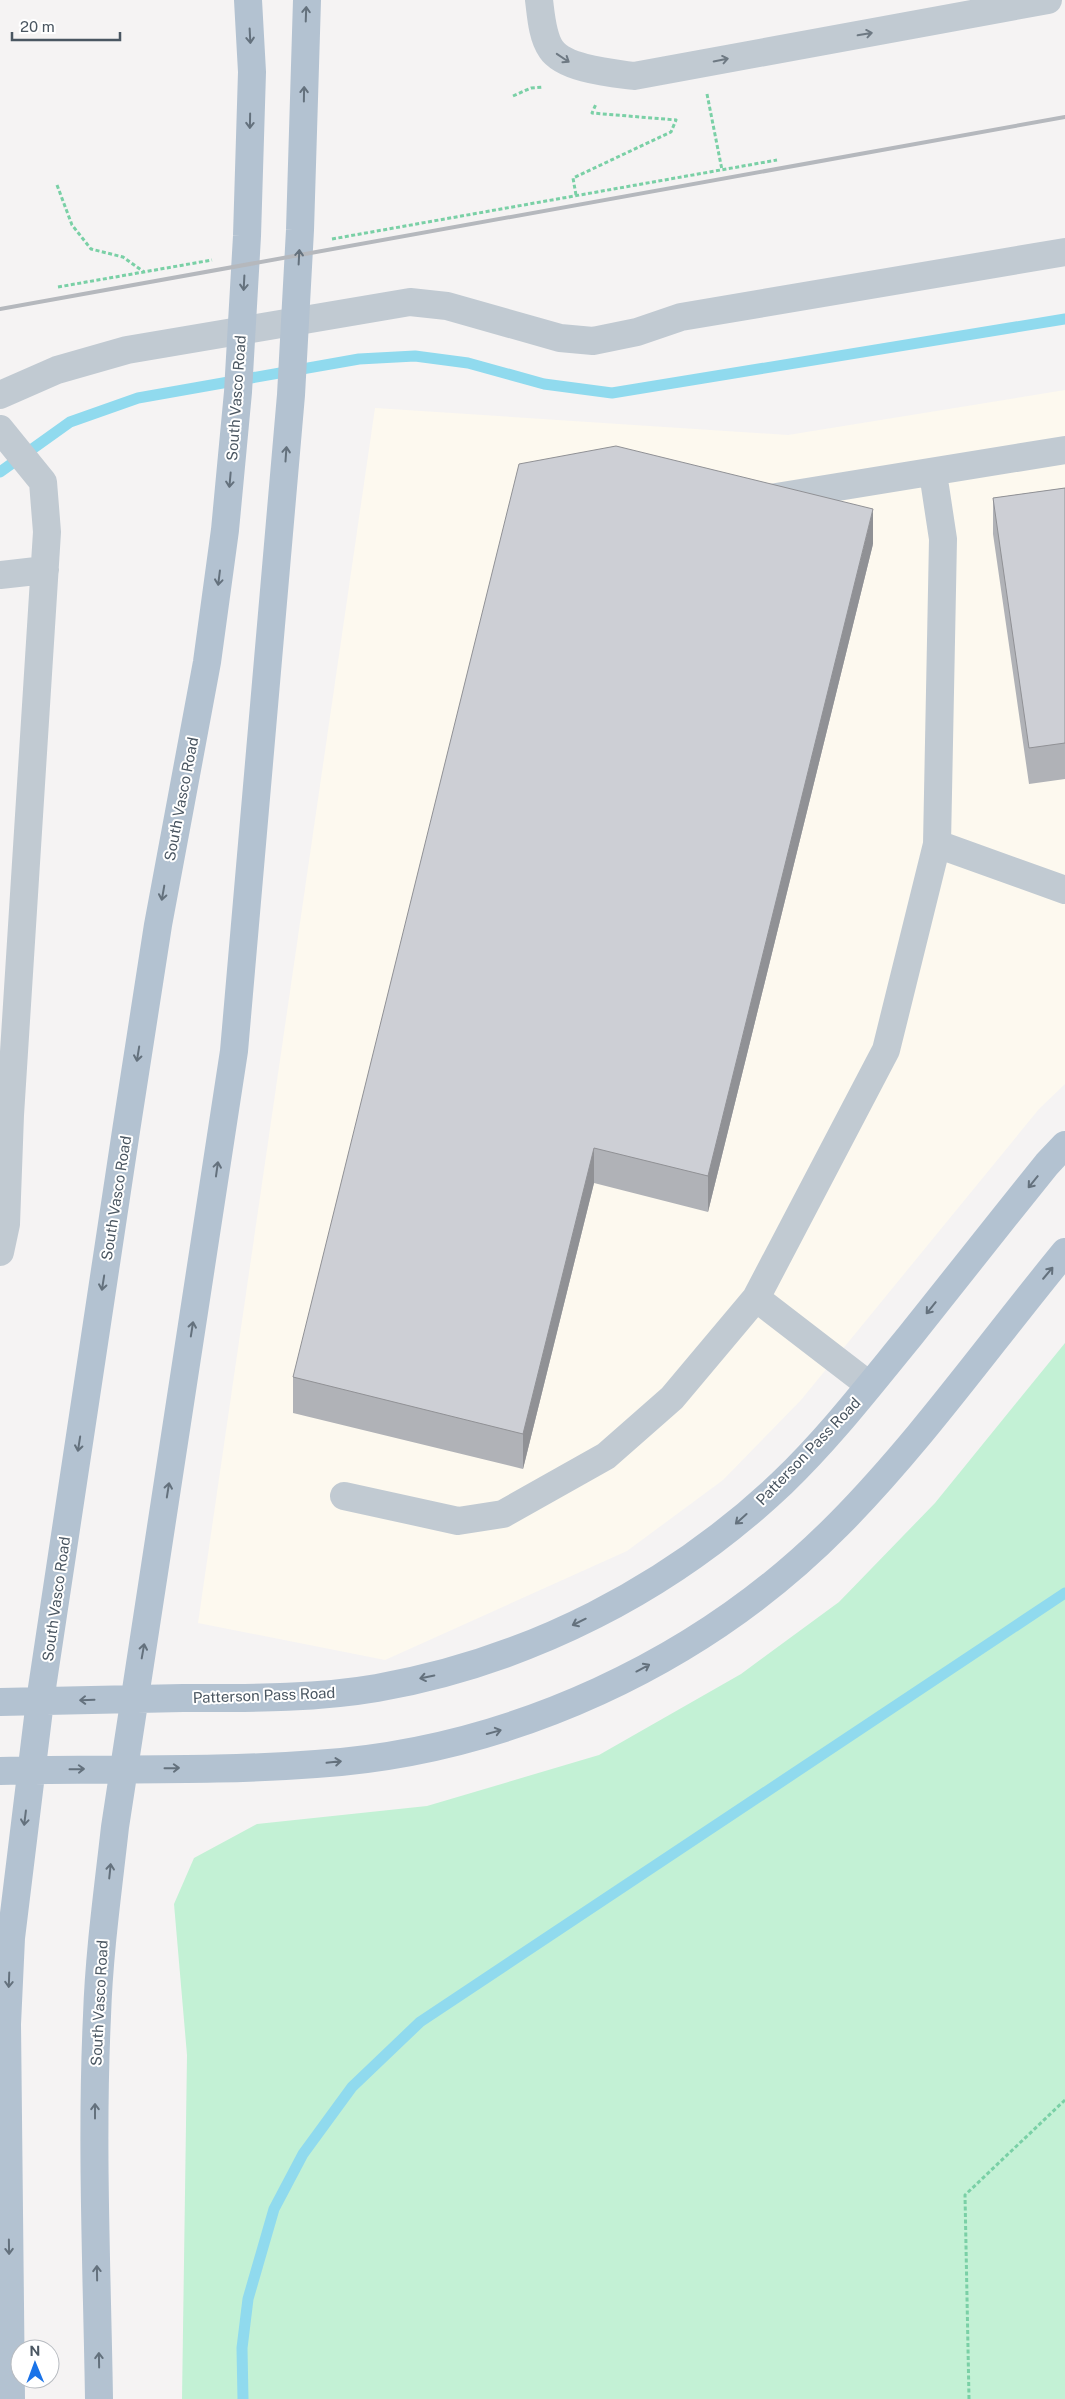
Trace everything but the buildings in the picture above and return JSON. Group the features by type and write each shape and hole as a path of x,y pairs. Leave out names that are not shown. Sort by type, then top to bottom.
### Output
{"main road":[{"name":"South Vasco Road","path":"11,2399 7,2024 11,1938 40,1702 156,935 207,662 225,530 238,392 247,236 252,72 248,0"},
{"name":"South Vasco Road","path":"99,2399 95,2107 96,2016 102,1942 123,1768 234,1050 281,520 300,230 307,0"},
{"name":"Patterson Pass Road","path":"0,1702 302,1697 378,1688 444,1673 498,1656 559,1632 623,1601 688,1561 735,1525 789,1476 869,1386 1065,1145"},
{"path":"0,1771 318,1764 380,1757 440,1746 504,1729 564,1706 625,1678 681,1648 742,1608 839,1525 896,1460 1065,1252"}],"lane":[{"path":"539,0 542,23 551,50 568,62 603,72 634,76 1048,0"},
{"path":"0,395 57,370 127,350 410,302 447,306 560,338 593,341 636,332 681,317 1065,252"},
{"path":"0,1252 6,1224 10,1115 45,570 46,524 43,482 37,472 1,430"},
{"path":"769,498 933,473 1065,450"},
{"path":"344,1496 458,1521 503,1514 606,1456 672,1398 756,1298 886,1050 936,844 943,539 933,473"},
{"path":"0,575 45,570"},
{"path":"936,844 1065,890"},
{"path":"756,1298 869,1386"}],"path":[{"path":"706,88 722,170"},
{"path":"576,195 573,178 671,132 676,120 592,113 598,99"},
{"path":"331,239 777,160"},
{"path":"56,186 72,225 91,249 122,257 144,272"},
{"path":"58,287 213,260"},
{"path":"969,2399 965,2195 1065,2100"}],"shaded area":[{"path":"1065,390 1065,1084 1039,1109 801,1400 723,1480 627,1551 385,1660 198,1623 375,408 788,435"}],"green space":[{"path":"1065,1343 1065,2399 182,2399 187,2055 174,1904 194,1858 257,1824 427,1806 599,1755 741,1674 839,1602 935,1503"}],"waterway":[{"path":"0,472 70,422 138,398 359,359 415,356 468,363 544,384 612,393 1065,319"},
{"path":"243,2399 242,2348 248,2299 274,2209 303,2154 352,2087 420,2022 1065,1593"}],"railway":[{"path":"0,309 1065,117"}]}
